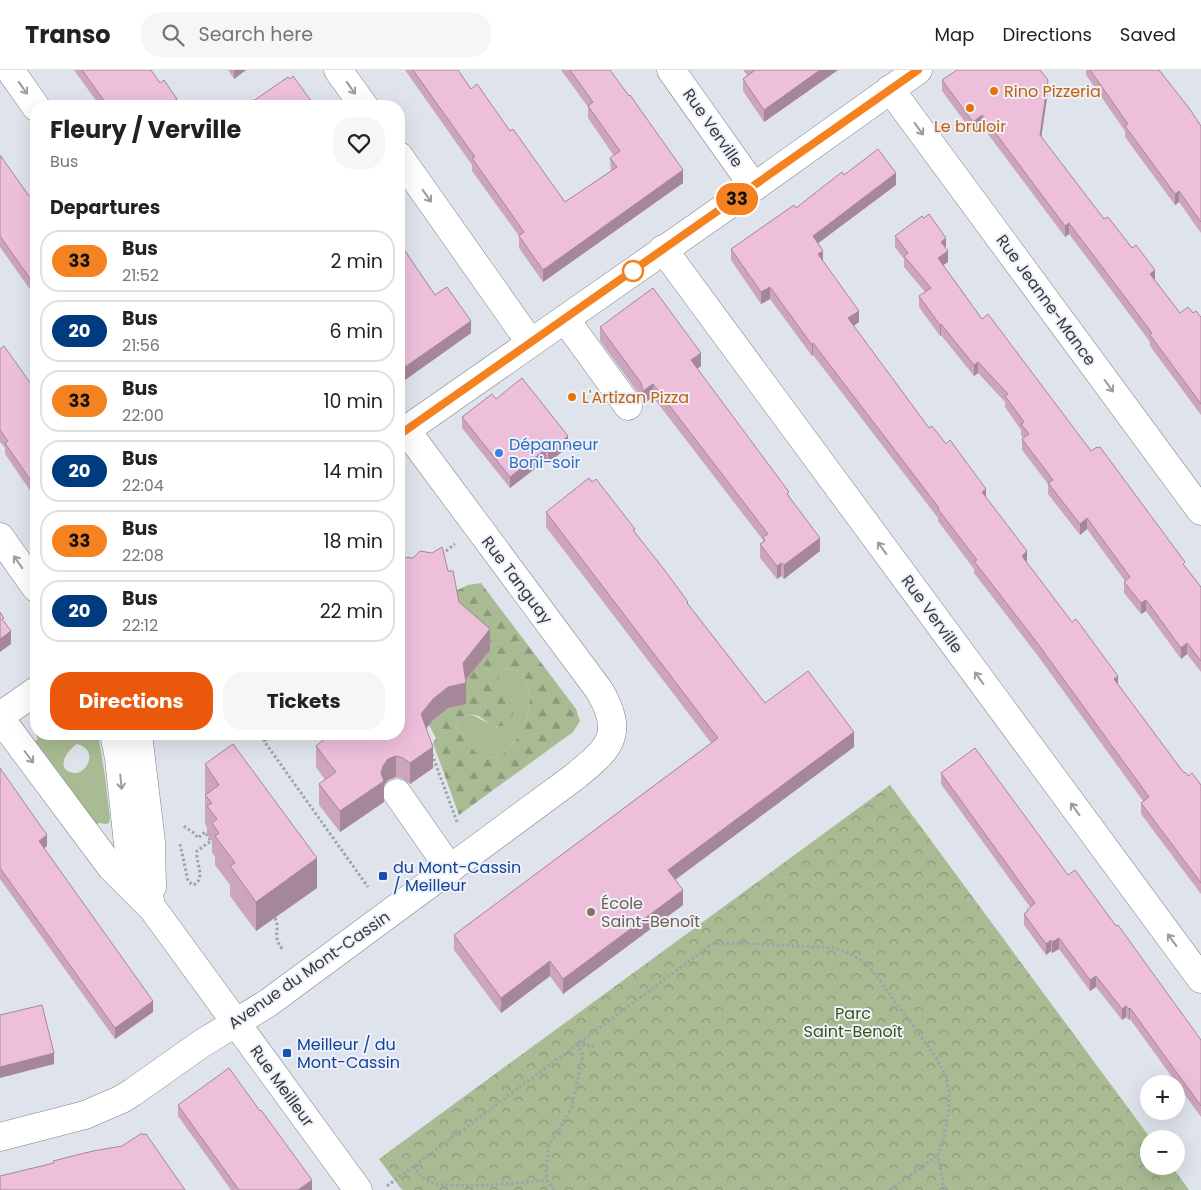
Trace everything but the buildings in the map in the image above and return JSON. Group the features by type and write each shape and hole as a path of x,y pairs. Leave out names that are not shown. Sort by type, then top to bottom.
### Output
{"street":[{"path":"10,70 31,100"},
{"path":"338,70 360,100"},
{"name":"Rue Verville","path":"671,70 754,187"},
{"path":"405,431 918,70"},
{"name":"Rue Jeanne-Mance","path":"890,90 1201,512"},
{"path":"405,165 530,342"},
{"name":"Rue Verville","path":"662,250 1201,979"},
{"path":"564,319 628,406"},
{"name":"Rue Tanguay","path":"405,437 599,690 611,714 613,722 611,736"},
{"path":"0,537 30,580"},
{"path":"0,717 30,695"},
{"name":"Rue Meilleur","path":"0,717 111,867 153,908 358,1190"},
{"name":"Avenue du Mont-Cassin","path":"0,1137 85,1115 122,1099 201,1044 268,1003 585,769 605,749 611,736"},
{"name":"Rue Meilleur","path":"115,740 119,758 128,844 153,908"},
{"path":"139,740 151,842 153,908"},
{"path":"397,793 450,869"}],"path":[{"path":"440,555 455,544"},
{"path":"265,740 264,741 368,887"},
{"path":"428,745 457,822"},
{"path":"180,845 188,881 193,885 197,884 201,876 196,857 197,851 211,840 205,832 198,838 182,825"},
{"path":"275,918 277,922 276,939 282,950"},
{"path":"387,1186 712,944 739,943 834,948 850,952 861,959 872,970 935,1056 945,1074 949,1090 950,1108 943,1142 938,1155 944,1190"},
{"path":"578,1045 596,1046"},
{"path":"554,1190 547,1180 546,1171 549,1146 572,1107 583,1055 578,1045"},
{"path":"890,1190 938,1155"},
{"path":"413,1166 430,1182 447,1186 474,1187 547,1180"}],"green space":[{"path":"481,583 576,709 580,721 573,732 459,815 433,743 436,738 429,725 433,720 464,629 453,592 468,585","holes":["510,668 521,674 527,684 530,697 524,725 518,738 500,755 491,758 481,758 467,743 457,727 460,719 469,714 479,716 494,726 501,726 506,723 512,717 513,705 498,676 501,670"]},
{"path":"510,668 521,674 527,684 530,697 524,725 518,738 500,755 491,758 481,758 467,743 457,727 460,719 469,714 497,727 512,702 497,676 501,670"},
{"path":"37,740 99,740 105,776 109,823 95,825 33,743","holes":["77,744 88,751 89,761 79,773 68,771 65,768 64,760 66,755"]},
{"name":"Parc Saint-Benoît","path":"890,785 1144,1130 1140,1130 1140,1175 1178,1175 1189,1190 402,1190 379,1159"}],"bus line":[{"name":"33","path":"405,431 918,70"}],"place":[{"name":"Rino Pizzeria","path":"994,91"},
{"name":"Le bruloir","path":"970,108"},
{"name":"L'Artizan Pizza","path":"572,397"},
{"name":"Dépanneur Boni-soir","path":"499,453"},
{"name":"du Mont-Cassin / Meilleur","path":"383,876"},
{"name":"École Saint-Benoît","path":"591,912"},
{"name":"Meilleur / du Mont-Cassin","path":"287,1053"}]}
